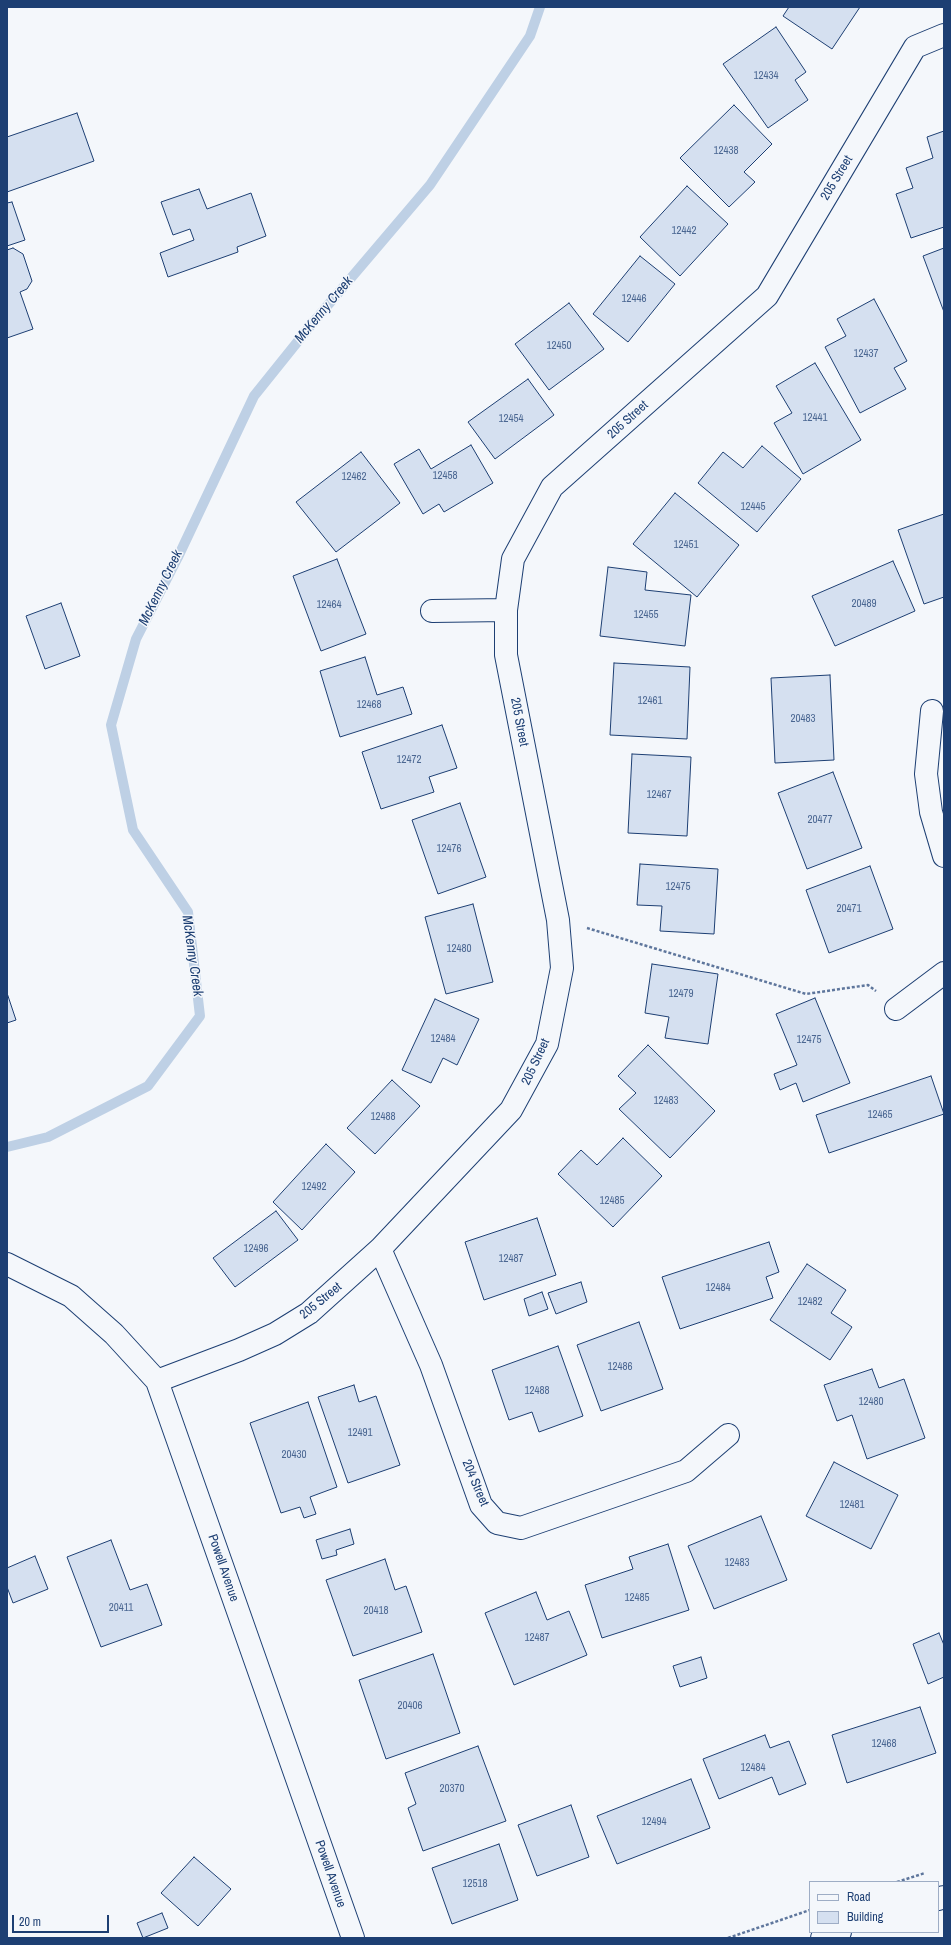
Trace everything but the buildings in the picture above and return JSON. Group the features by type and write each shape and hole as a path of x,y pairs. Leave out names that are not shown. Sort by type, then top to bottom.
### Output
{"street":[{"name":"205 Street","path":"157,1381 239,1350 275,1334 309,1313 380,1249 511,1110 547,1044 562,968 558,920 506,655 506,610 513,559 552,487 767,296 915,47 944,35"},
{"path":"432,611 506,610"},
{"path":"932,711 926,774 931,812 944,856"},
{"path":"896,1009 944,973"},
{"name":"204 Street","path":"380,1249 431,1365 481,1505 497,1523 521,1528 686,1471 728,1435"},
{"name":"Powell Avenue","path":"7,1264 70,1296 114,1334 157,1381 353,1938"},
{"path":"822,1938 837,1933"}],"path":[{"path":"558,920 806,994 868,985 896,1009"},
{"path":"900,1881 931,1871"},
{"path":"728,1938 809,1910"}],"waterway":[{"name":"McKenny Creek","path":"7,1147 48,1137 148,1086 200,1016 188,912 133,830 111,725 136,639 178,557 254,396 311,325 430,185 530,36 540,7"}]}
